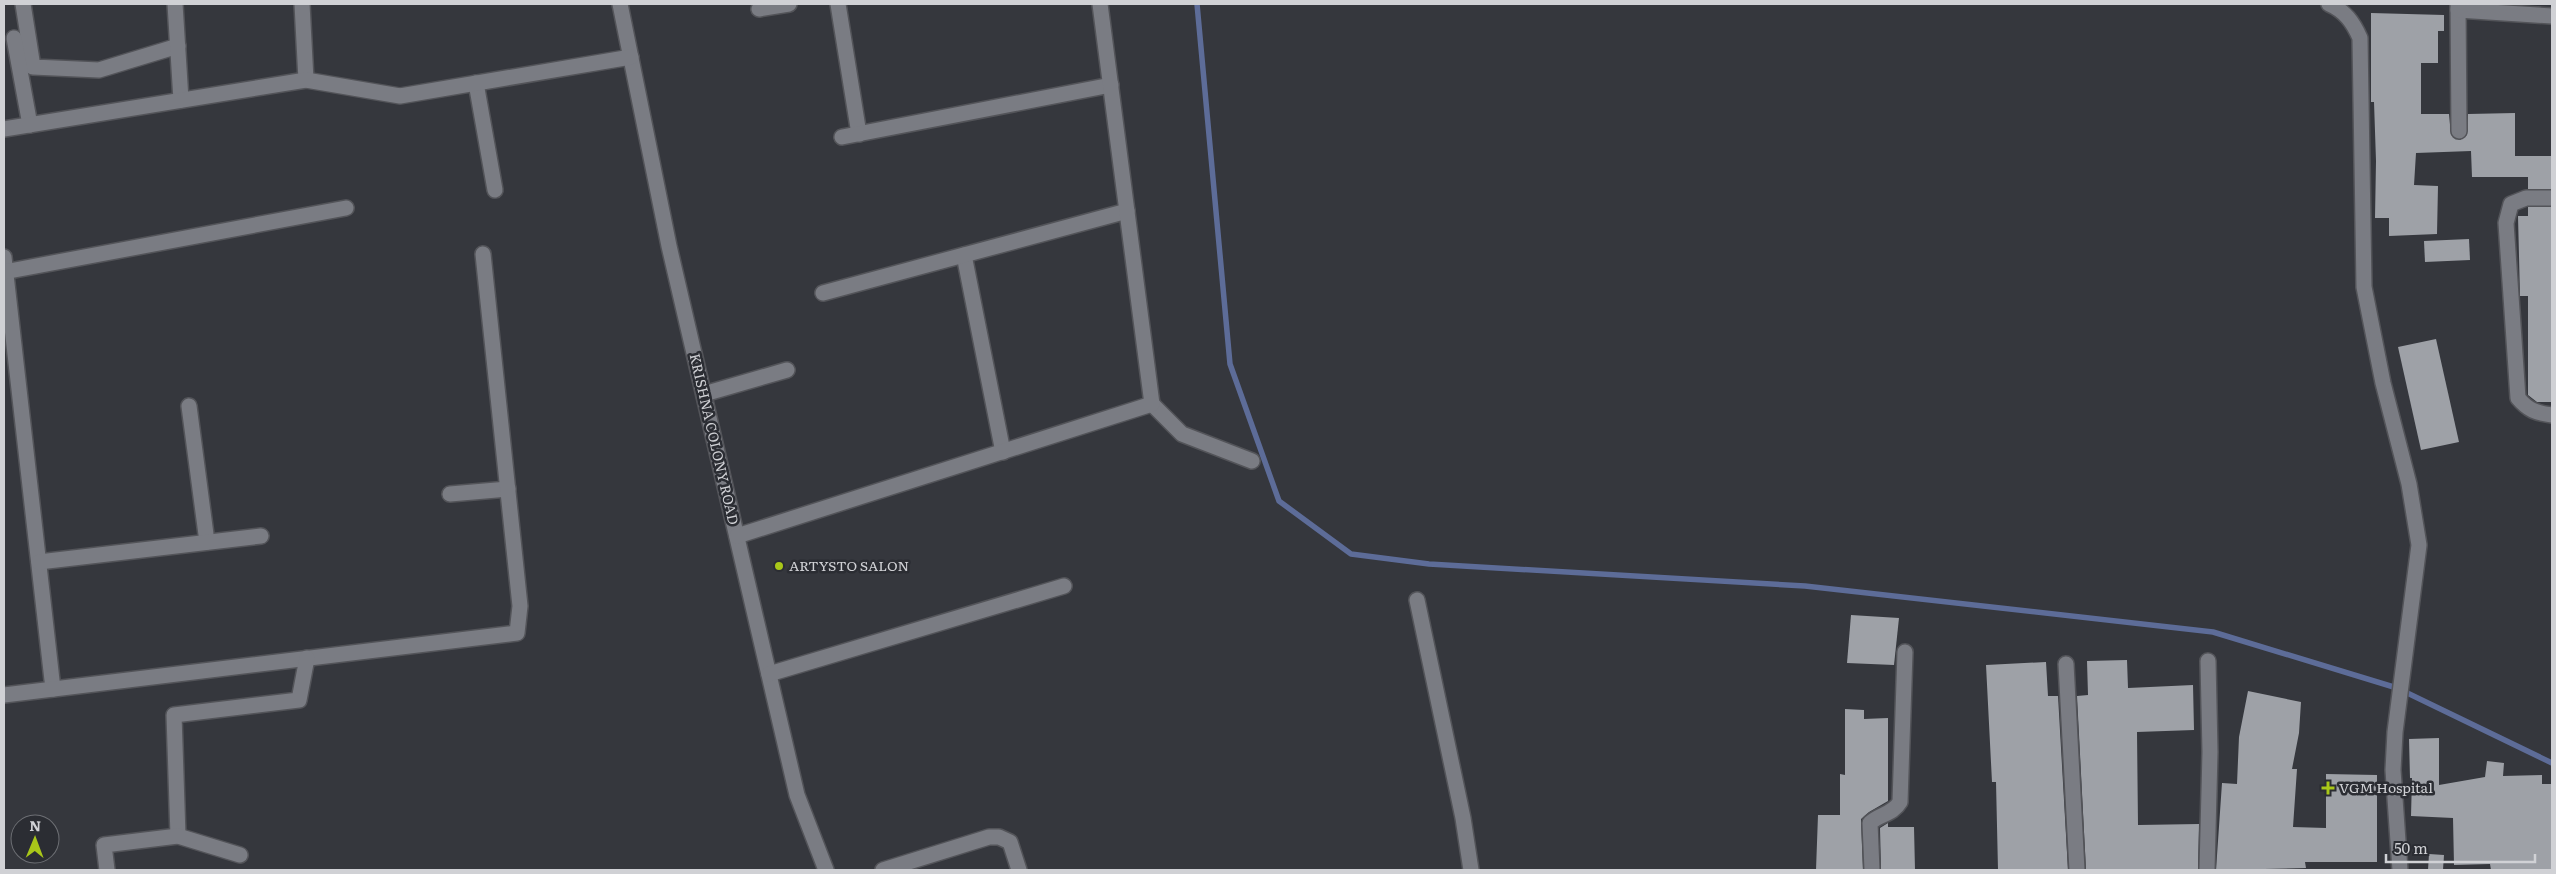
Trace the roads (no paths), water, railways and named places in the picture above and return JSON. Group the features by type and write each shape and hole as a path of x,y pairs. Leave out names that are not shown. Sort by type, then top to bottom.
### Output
{"street":[{"path":"23,4 33,66 98,70 178,46"},
{"path":"175,4 181,100"},
{"path":"302,4 306,80"},
{"name":"KRISHNA COLONY ROAD","path":"620,4 669,246 797,795 826,870"},
{"path":"760,9 789,4"},
{"path":"838,4 859,134"},
{"path":"1100,4 1152,404 1182,434 1252,462"},
{"path":"2330,4 2338,8 2353,22 2360,38 2364,287 2383,383 2409,484 2417,528 2418,545 2398,704 2393,770 2400,870"},
{"path":"2459,131 2458,7 2552,16"},
{"path":"14,38 30,125"},
{"path":"4,129 306,80 400,96 631,57"},
{"path":"476,83 495,190"},
{"path":"842,138 1111,85"},
{"path":"2552,198 2526,198 2511,204 2506,223 2518,398 2527,409 2552,415"},
{"path":"53,689 4,267 346,208"},
{"path":"823,293 1127,211"},
{"path":"4,695 517,633 520,606 483,254"},
{"path":"964,255 1004,452"},
{"path":"704,394 787,370"},
{"path":"737,536 1152,404"},
{"path":"189,406 207,542"},
{"path":"450,494 508,488"},
{"path":"39,562 261,536"},
{"path":"769,674 1064,586"},
{"path":"1417,600 1463,818 1471,870"},
{"path":"1872,870 1870,823 1877,817 1895,810 1900,802 1905,652"},
{"path":"178,836 174,715 299,700 307,658"},
{"path":"2207,870 2210,752 2208,661"},
{"path":"2066,664 2077,870"},
{"path":"107,870 104,845 178,836 240,855"},
{"path":"884,870 989,838 999,837 1010,842 1020,870"}],"waterway":[{"path":"1197,4 1230,364 1279,501 1351,554 1429,564 1805,586 2213,632 2397,688 2552,763"}],"place":[{"name":"ARTYSTO SALON","path":"779,566"},
{"name":"VGM Hospital","path":"2328,788"}]}
